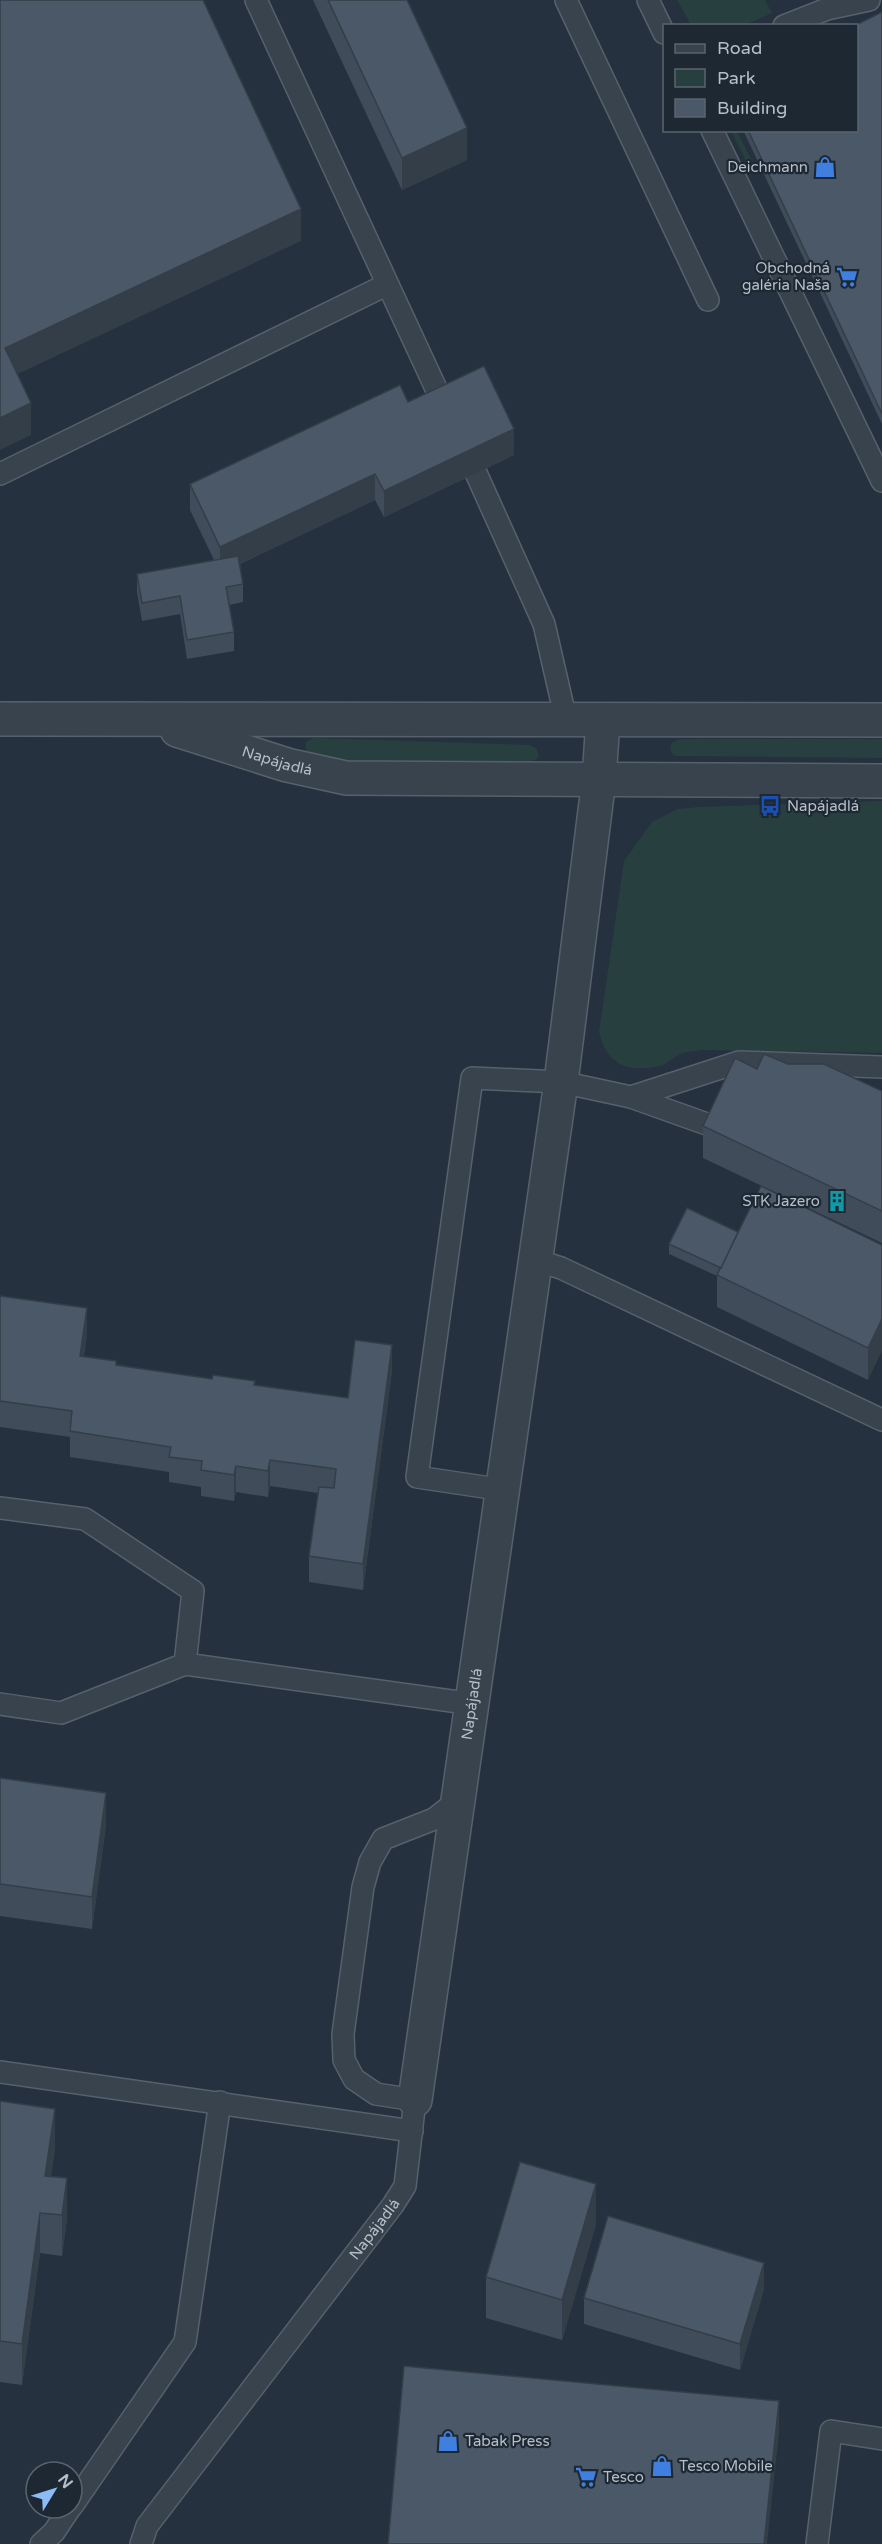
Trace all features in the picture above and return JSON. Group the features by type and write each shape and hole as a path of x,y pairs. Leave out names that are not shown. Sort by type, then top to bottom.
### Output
{"street":[{"name":"Napájadlá","path":"0,719 882,720"},
{"name":"Napájadlá","path":"138,719 201,736 287,765 346,778 882,781"},
{"name":"Napájadlá","path":"413,2115 561,1082 599,779 603,720"}],"lane":[{"path":"256,0 386,285 446,410"},
{"path":"566,0 708,300"},
{"path":"648,0 663,31"},
{"path":"789,24 828,9 869,0"},
{"path":"713,132 882,481"},
{"path":"0,474 386,285"},
{"path":"476,473 544,624 566,720"},
{"path":"631,1097 739,1062 882,1067"},
{"path":"504,1490 417,1477 472,1078 561,1082 631,1097 718,1128"},
{"path":"536,1260 561,1268 882,1420"},
{"path":"0,1508 85,1519 193,1591 185,1664"},
{"path":"0,1704 61,1713 185,1664 473,1704"},
{"path":"413,2115 354,2079 344,2060 343,2034 363,1887 370,1862 382,1839 434,1819 458,1802"},
{"path":"0,2072 220,2102 413,2115"},
{"path":"84,2488 185,2342 220,2102"},
{"name":"Napájadlá","path":"141,2544 147,2526 405,2187 413,2115"},
{"path":"817,2544 831,2431 882,2439"},
{"path":"41,2544 54,2532 62,2520"}],"green space":[{"path":"677,0 765,0 772,13 747,24 690,24"},
{"path":"732,132 738,132 757,171 752,173"},
{"path":"313,738 530,745 537,749 539,757 533,761 339,763 312,758 306,752 306,742"},
{"path":"680,739 882,739 882,758 674,756 670,750 671,743"},
{"path":"882,801 882,1053 704,1050 683,1053 665,1064 648,1068 628,1067 613,1059 607,1052 599,1032 624,861 652,822 678,809 699,807"}],"building":[{"path":"0,0 203,0 301,209 5,348 31,403 0,418"},
{"path":"328,0 407,0 467,128 402,158"},
{"name":"Obchodná galéria Naša","path":"882,12 882,414 749,132 858,132 858,24"},
{"path":"484,366 514,429 384,491 375,474 220,547 190,484 400,385 408,402"},
{"path":"238,556 243,584 226,587 234,632 187,640 180,596 142,603 137,574"},
{"name":"STK Jazero","path":"764,1054 788,1064 824,1064 882,1091 882,1211 703,1126 735,1058 757,1069"},
{"path":"761,1186 882,1245 882,1319 868,1348 717,1275"},
{"path":"687,1208 738,1232 721,1268 669,1244"},
{"path":"0,1296 87,1308 80,1356 116,1361 116,1365 212,1379 213,1375 255,1381 254,1385 348,1398 355,1340 392,1345 363,1564 309,1556 319,1487 334,1488 336,1469 270,1460 268,1471 236,1466 234,1475 201,1470 202,1461 169,1457 171,1447 70,1431 72,1411 0,1401"},
{"path":"0,1778 106,1793 92,1897 0,1884"},
{"path":"0,2101 55,2109 45,2176 67,2178 62,2215 40,2213 22,2344 0,2341"},
{"path":"520,2162 596,2184 562,2300 486,2277"},
{"path":"608,2216 764,2263 740,2344 584,2298"},
{"name":"Tesco","path":"404,2366 779,2401 764,2544 388,2544"}],"place":[{"name":"Deichmann","path":"825,167"},
{"name":"Obchodná galéria Naša","path":"847,277"},
{"name":"Napájadlá","path":"770,806"},
{"name":"STK Jazero","path":"837,1201"},
{"name":"Tabak Press","path":"448,2441"},
{"name":"Tesco Mobile","path":"662,2466"},
{"name":"Tesco","path":"586,2477"}]}
